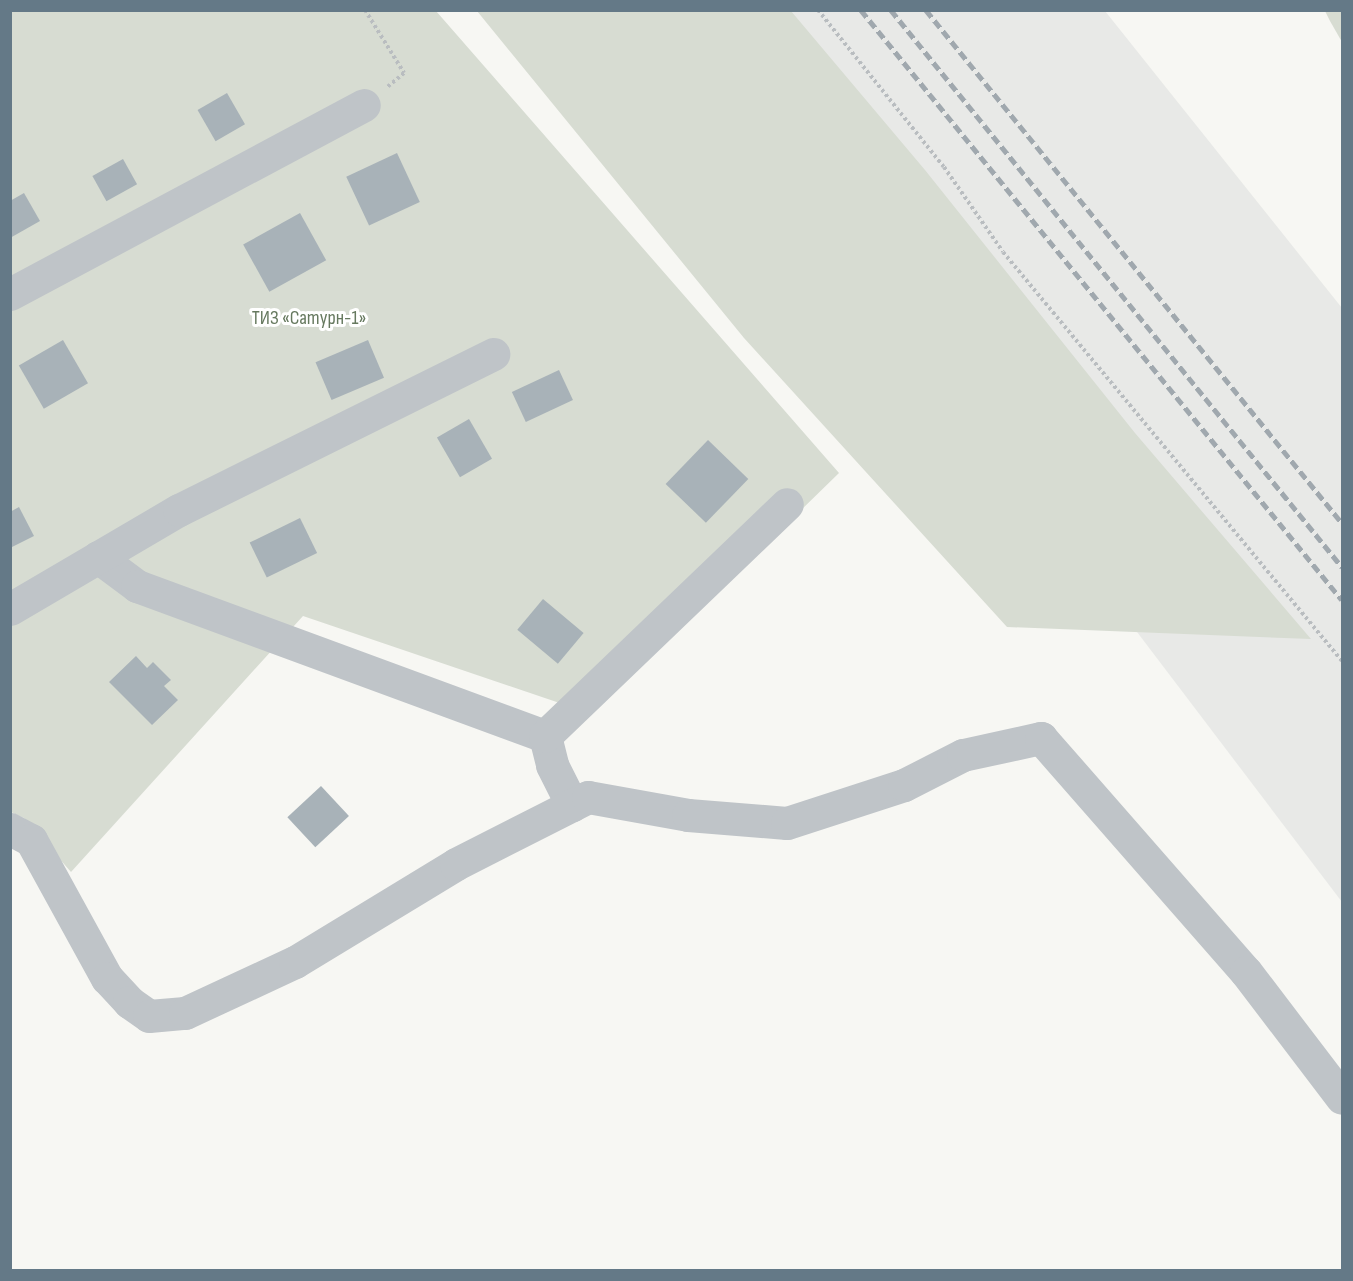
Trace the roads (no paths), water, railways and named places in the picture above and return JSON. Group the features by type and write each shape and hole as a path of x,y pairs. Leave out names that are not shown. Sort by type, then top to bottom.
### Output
{"street":[{"path":"10,294 364,105"},
{"path":"10,609 179,510 493,354"},
{"path":"546,736 787,504"},
{"path":"99,557 137,586 546,736"},
{"path":"546,736 552,765 572,805"},
{"path":"10,829 31,840 107,978 129,1002 149,1016 185,1013 295,962 456,864 588,797 688,815 787,823 904,785 963,755 1041,738 1238,963 1342,1098"}],"railway":[{"path":"861,10 1342,600"},
{"path":"891,10 1342,567"},
{"path":"926,10 1342,523"}],"park label":[{"name":"ТИЗ «Сатурн-1»","path":"309,318"}]}
